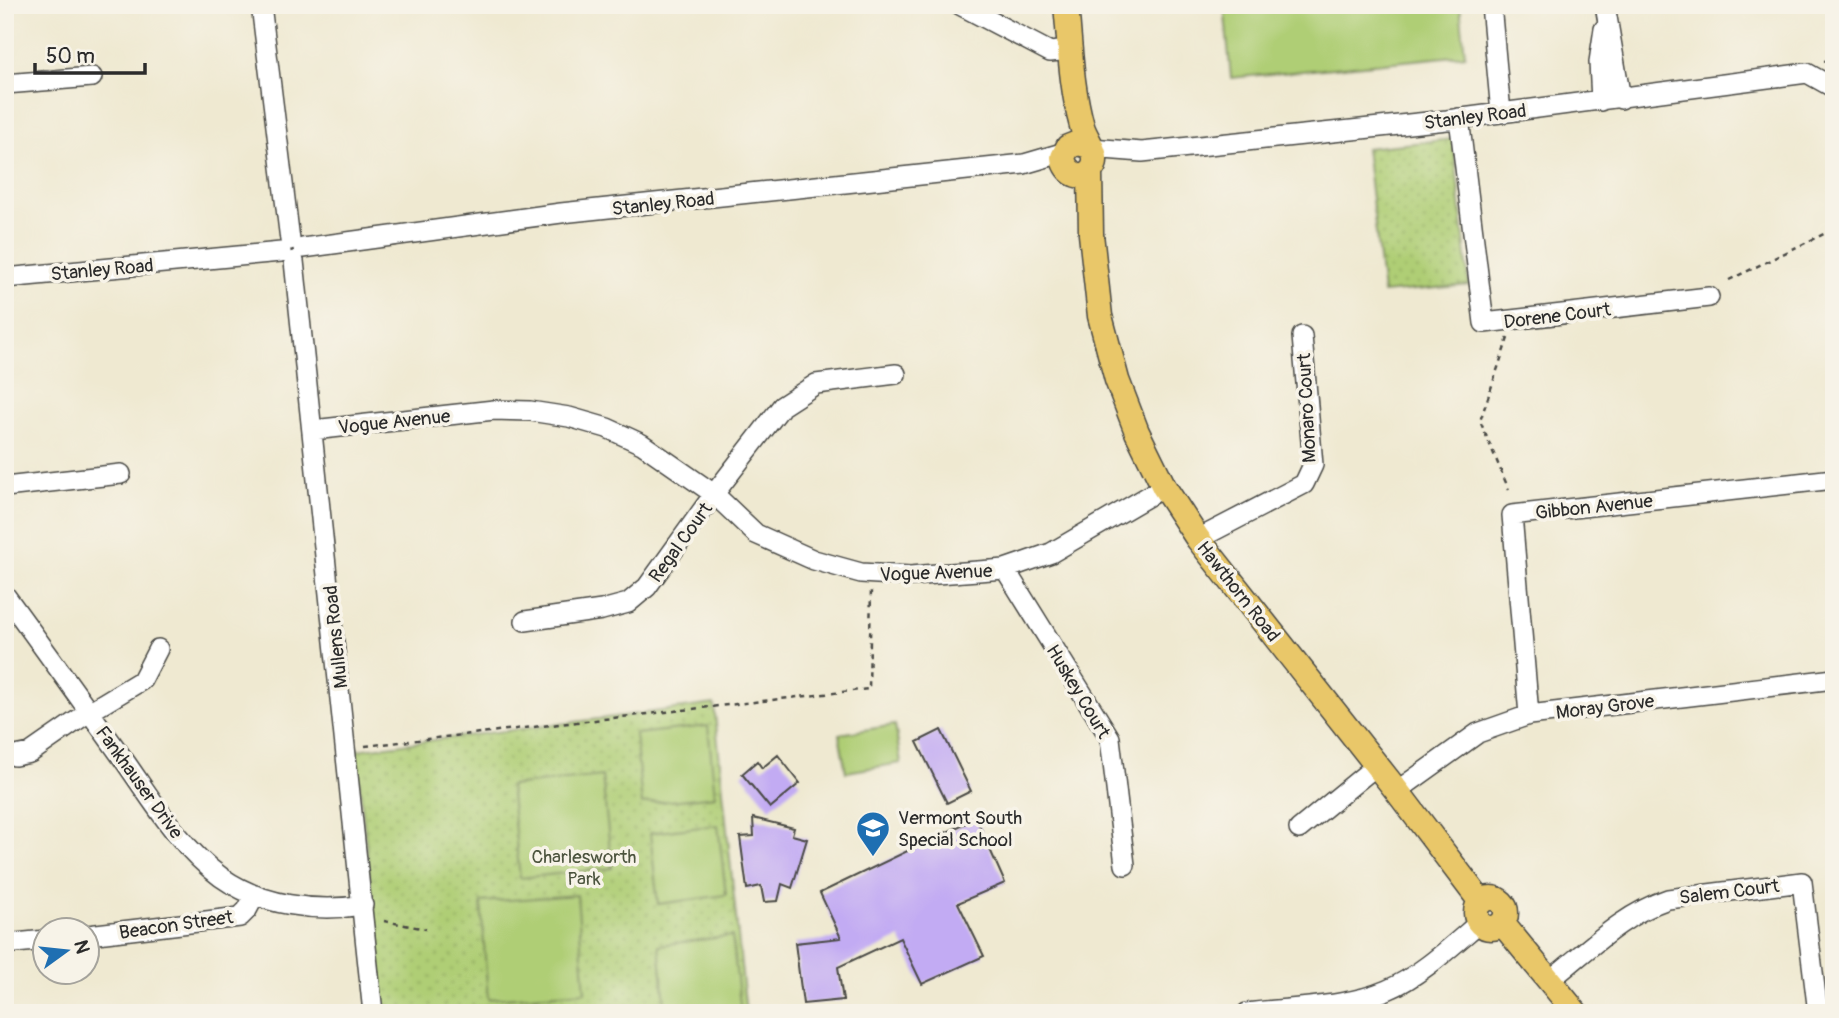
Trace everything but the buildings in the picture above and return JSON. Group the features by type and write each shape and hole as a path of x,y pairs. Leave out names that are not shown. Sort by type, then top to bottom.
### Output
{"main road":[{"name":"Hawthorn Road","path":"1066,5 1074,86 1081,125 1079,160 1100,316 1117,380 1137,432 1164,487 1198,539 1398,791 1488,915 1550,980 1576,1013"}],"street":[{"name":"Mullens Road","path":"261,5 313,430 373,1013"},
{"path":"960,5 1050,52 1070,50"},
{"path":"1491,5 1501,113"},
{"path":"1605,10 1600,62 1611,100"},
{"name":"Stanley Road","path":"5,278 292,250 561,214 1459,118 1807,73 1834,88"},
{"path":"5,85 92,77"},
{"name":"Dorene Court","path":"1459,118 1484,323 1709,297"},
{"name":"Monaro Court","path":"1198,539 1304,484 1313,465 1302,336"},
{"name":"Regal Court","path":"525,621 602,610 628,603 647,587 782,406 816,384 897,374"},
{"name":"Vogue Avenue","path":"313,430 494,410 569,416 607,428 642,444 714,494 756,534 814,560 862,573 911,576 1005,569 1051,553 1164,487"},
{"path":"5,487 121,474"},
{"name":"Gibbon Avenue","path":"1529,715 1512,515 1834,479"},
{"name":"Huskey Court","path":"1005,569 1111,738 1125,865"},
{"name":"Fankhauser Drive","path":"5,595 182,841 221,877 255,895 289,905 346,908 363,905"},
{"path":"15,756 30,753 89,712 142,680 158,649"},
{"name":"Moray Grove","path":"1398,791 1478,733 1529,715 1834,680"},
{"path":"1299,829 1377,765"},
{"name":"Salem Court","path":"1550,980 1649,905 1668,899 1802,882 1818,1013"},
{"name":"Beacon Street","path":"102,933 240,917 255,895"},
{"path":"1247,1013 1347,1007 1389,989 1418,971 1488,915"},
{"path":"5,944 32,941"}],"path":[{"path":"1824,61 1834,60"},
{"path":"1730,280 1834,229"},
{"path":"1509,334 1480,421 1509,490"},
{"path":"365,746 869,689 871,589"},
{"path":"384,922 426,929"}],"green space":[{"path":"1224,5 1460,5 1465,55 1231,78"},
{"path":"1453,139 1469,285 1383,293 1366,148"},
{"name":"Charlesworth Park","path":"714,704 746,1013 384,1013 356,750"},
{"path":"895,725 901,763 846,772 839,734"},
{"path":"708,726 715,796 642,804 635,734"},
{"path":"602,776 612,868 520,878 510,786"},
{"path":"718,825 726,895 658,904 650,833"},
{"path":"577,895 585,992 488,999 481,902"},
{"path":"732,936 741,1013 666,1013 659,945"}],"place":[{"name":"Vermont South Special School","path":"873,858"}]}
